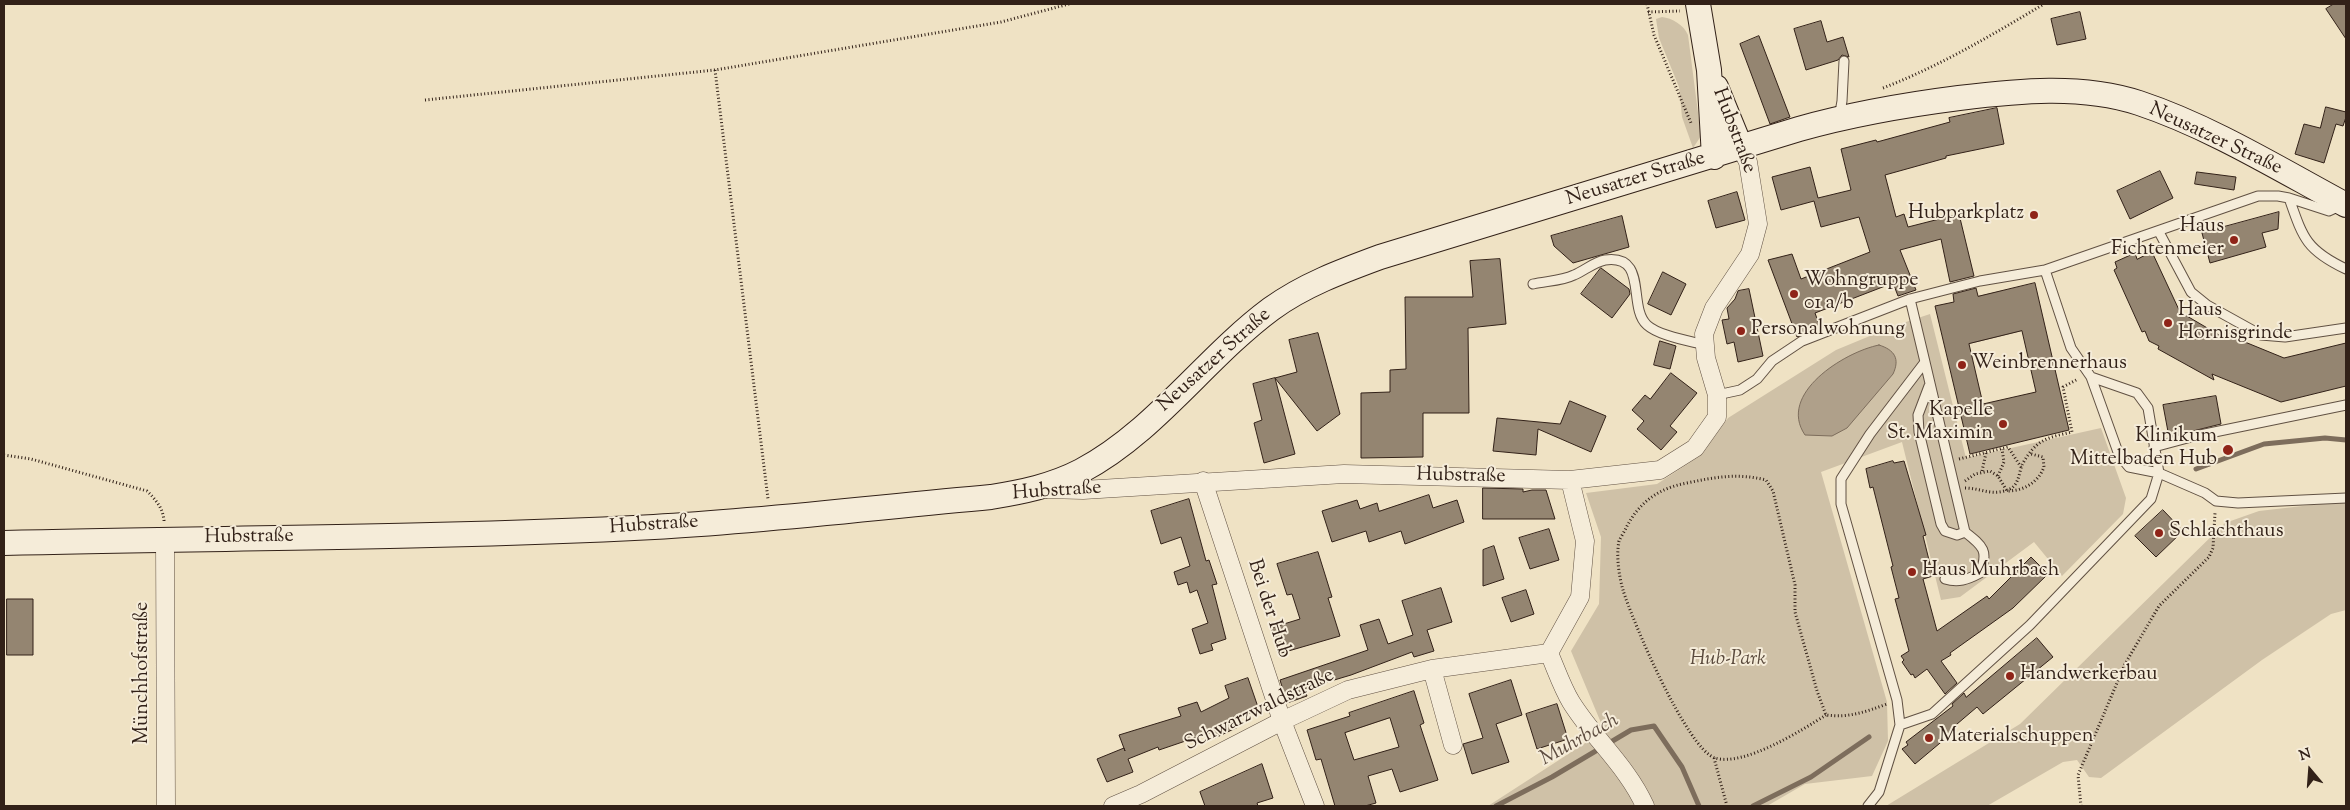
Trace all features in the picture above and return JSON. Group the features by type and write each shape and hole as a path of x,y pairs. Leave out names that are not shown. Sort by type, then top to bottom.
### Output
{"main road":[{"name":"Hubstraße","path":"1699,7 1709,70 1714,157"},
{"name":"Hubstraße","path":"1709,70 1741,148"},
{"name":"Neusatzer Straße","path":"1038,489 1081,470 1118,447 1152,418 1231,342 1272,308 1328,276 1380,257 1839,118 1899,105 2015,91 2083,92 2137,103 2188,122 2346,204"},
{"name":"Hubstraße","path":"4,543 165,539 455,536 658,527 991,497 1038,489"}],"street":[{"name":"Hubstraße","path":"1038,489 1083,490 1203,481 1344,474 1570,480 1660,470 1695,448 1717,417 1717,395 1706,358 1704,334 1714,308 1750,254 1758,224 1748,162 1741,148"},
{"path":"1570,480 1585,541 1580,597 1549,653 1571,702 1616,758 1645,806"},
{"name":"Bei der Hub","path":"1203,481 1282,721 1315,806"},
{"name":"Münchhofstraße","path":"165,539 166,806"},
{"name":"Schwarzwaldstraße","path":"1113,806 1141,794 1282,721 1348,690 1432,669 1549,653"},
{"path":"1432,669 1453,745"}],"lane":[{"path":"1839,118 1842,101 1844,61"},
{"path":"1717,395 1740,390 1757,379 1772,361 1802,341 1910,299 1980,281 2045,270 2122,242 2159,232 2258,196 2289,198 2329,211 2346,204"},
{"path":"2289,198 2302,235 2322,258 2346,269"},
{"path":"2159,232 2191,292 2207,305 2262,335 2284,337 2346,328"},
{"path":"1533,284 1573,276 1604,260 1616,260 1628,266 1634,274 1639,314 1648,326 1677,338 1705,344"},
{"path":"2045,270 2071,348 2089,376 2119,454 2129,467 2159,473 2205,493 2216,501 2238,503 2346,498"},
{"path":"1910,299 1965,532 1981,545 1986,559 1980,574 1955,582 1945,579"},
{"path":"1868,806 1879,792 1900,725 1897,700 1841,504 1841,479 1870,434 1925,362"},
{"path":"1900,725 1932,714 2030,625 2150,499 2159,473 2148,408 2137,393 2089,376"},
{"path":"1930,386 1918,415 1919,432 1941,524 1945,531 1957,535 1965,532"},
{"path":"2154,447 2195,436 2346,406"}],"path":[{"path":"426,100 715,70 1001,22 1069,4"},
{"path":"1647,4 1654,35 1691,124"},
{"path":"1882,89 1911,77 1982,41 2044,4"},
{"path":"1648,12 1699,7"},
{"path":"715,70 770,517"},
{"path":"2007,491 2014,487 2020,477 2021,467 2038,444 2072,432 2063,387 2089,376"},
{"path":"1948,462 2008,447 2021,467"},
{"path":"1998,476 2004,462 2002,449"},
{"path":"1982,471 1986,452"},
{"path":"2007,491 1998,476 1990,471 1982,471 1965,481 1961,488 1994,493 2007,491 2024,488 2035,482 2042,474 2044,467 2043,457 2031,454"},
{"path":"4,455 31,459 147,490 157,500 164,514 165,539"},
{"path":"1727,806 1714,758 1703,748 1665,690 1637,630 1623,589 1619,568 1619,541 1645,501 1661,490 1720,476 1748,476 1766,480 1773,491 1795,585 1795,612 1817,691 1826,715"},
{"path":"2081,806 2078,775 2125,664 2159,606 2208,557 2213,548 2216,501"},
{"path":"1714,758 1728,759 1777,745 1826,715 1844,718 1897,700"}],"green space":[{"path":"1662,17 1677,23 1684,28 1688,35 1701,136 1693,148 1682,117 1679,87 1659,38 1656,19"},
{"name":"Hub-Park","path":"1930,314 1966,458 2101,428 2126,498 2123,514 2062,576 2034,542 1960,597 1941,600 1902,442 1821,472 1887,702 1888,741 1872,776 1805,784 1767,806 1653,806 1647,793 1604,730 1571,651 1599,604 1601,537 1586,493 1657,484 1700,456 1728,418 1836,350 1894,326"},
{"path":"2346,501 2346,610 2331,614 2262,660 2101,778 2089,777 2077,760 2063,762 1987,806 1886,806 2020,724 2225,523 2259,511"},
{"path":"1593,738 1610,757 1637,806 1488,806"}],"shaded area":[{"path":"1879,345 1892,352 1895,356 1896,364 1893,374 1847,428 1832,436 1805,435 1799,420 1800,405 1807,390 1818,377 1849,356"}],"building":[{"path":"2334,4 2346,4 2346,39 2326,9"},
{"path":"2080,12 2086,39 2057,45 2051,19"},
{"path":"1821,21 1827,42 1843,37 1849,57 1842,55 1838,60 1806,70 1794,29"},
{"path":"1759,36 1790,117 1770,124 1740,44"},
{"path":"2326,107 2346,112 2346,117 2343,126 2336,124 2324,163 2295,154 2304,124 2320,128"},
{"path":"1997,108 2004,144 1946,156 1946,158 1885,175 1896,217 1904,214 1908,227 1959,214 1974,276 1950,282 1941,239 1900,250 1916,290 1898,296 1893,283 1815,313 1820,327 1797,337 1768,260 1792,254 1801,279 1870,252 1859,217 1821,227 1814,201 1781,210 1772,177 1810,167 1818,198 1851,190 1841,149 1876,140 1877,142 1950,122 1949,118"},
{"path":"2160,171 2173,198 2130,219 2117,191"},
{"path":"2197,172 2236,177 2234,190 2195,184"},
{"path":"1737,192 1745,220 1716,228 1708,201"},
{"name":"Haus Fichtenmeier","path":"2279,212 2278,229 2262,233 2266,247 2210,263 2202,233"},
{"path":"1622,216 1629,247 1573,263 1554,246 1551,236"},
{"name":"Haus Hornisgrinde","path":"2152,252 2180,312 2221,336 2225,328 2241,337 2240,340 2284,358 2346,343 2346,386 2281,402 2212,374 2214,380 2158,349 2159,346 2149,341 2145,331 2142,332 2114,270 2117,268 2115,262 2135,253 2137,259"},
{"path":"1500,259 1506,324 1468,328 1469,413 1423,413 1423,457 1361,458 1361,393 1390,392 1390,370 1406,369 1405,297 1473,297 1470,261"},
{"path":"1601,268 1629,289 1630,294 1612,318 1581,294"},
{"path":"1663,272 1686,284 1671,315 1648,304"},
{"name":"Weinbrennerhaus","path":"2035,283 2069,430 1970,454 1935,306 1954,302 1953,294 1976,288 1978,296","holes":["2022,331 2036,392 1983,404 1969,344"]},
{"name":"Personalwohnung","path":"1749,289 1763,356 1738,362 1734,342 1727,344 1722,320 1729,319 1727,308 1735,299 1738,291"},
{"path":"1318,333 1340,414 1317,431 1275,378 1297,372 1289,340"},
{"path":"1660,341 1676,346 1670,369 1654,365"},
{"path":"1671,373 1697,393 1670,426 1677,432 1661,450 1637,429 1644,421 1632,410 1645,395 1650,399"},
{"path":"1275,378 1295,454 1264,463 1254,423 1262,420 1253,384"},
{"path":"2216,396 2221,424 2169,437 2163,405"},
{"path":"1570,401 1606,416 1591,452 1538,429 1536,455 1493,451 1497,418 1560,424"},
{"name":"Haus Muhrbach","path":"1893,461 1894,463 1904,461 1926,535 1923,536 1933,576 1923,579 1937,631 1987,596 1989,599 2031,557 2048,574 2013,608 1941,661 1957,683 1945,694 1927,669 1915,678 1902,662 1904,660 1901,656 1909,651 1895,599 1899,598 1891,567 1893,566 1873,487 1870,488 1866,469"},
{"path":"1483,488 1523,489 1523,492 1546,490 1555,519 1483,519"},
{"path":"1429,495 1433,508 1457,500 1464,522 1405,544 1401,531 1369,542 1366,531 1332,542 1322,511 1357,500 1360,509 1377,503 1379,511"},
{"path":"1189,499 1206,561 1209,560 1217,584 1212,585 1226,639 1211,644 1213,650 1200,654 1192,629 1208,623 1197,590 1190,593 1187,582 1178,585 1174,572 1190,566 1181,537 1161,544 1151,511"},
{"name":"Schlachthaus","path":"2163,510 2183,531 2156,557 2135,536"},
{"path":"1549,529 1559,560 1530,569 1519,538"},
{"path":"1494,546 1504,579 1483,586 1483,550"},
{"path":"1318,552 1332,597 1328,598 1340,636 1278,654 1271,628 1300,619 1292,594 1287,595 1277,564"},
{"path":"1441,588 1452,622 1427,630 1434,651 1414,657 1412,652 1351,675 1304,689 1307,696 1287,703 1280,680 1368,650 1360,625 1379,619 1388,644 1413,635 1402,601"},
{"path":"1526,590 1534,614 1511,622 1502,598"},
{"path":"7,599 33,599 33,655 7,655"},
{"path":"2037,638 2053,657 1983,714 1977,707 1950,730 1952,733 1915,764 1902,749 1908,745 1906,742 1953,706 1952,704 1964,693 1966,697"},
{"path":"1248,678 1259,710 1234,719 1238,727 1215,738 1212,732 1159,750 1158,747 1128,759 1133,772 1107,782 1097,759 1124,748 1119,735 1181,716 1178,708 1197,702 1201,712 1229,698 1225,686"},
{"path":"1511,680 1522,715 1496,724 1509,762 1472,774 1463,744 1483,738 1469,694"},
{"path":"1414,691 1424,723 1420,725 1438,780 1400,792 1392,769 1368,776 1376,803 1365,806 1335,806 1321,759 1316,760 1307,730 1350,716 1349,713","holes":["1390,718 1399,747 1354,760 1345,733"]},
{"path":"1557,704 1568,739 1537,749 1526,714"},
{"path":"1262,764 1273,798 1257,803 1258,806 1205,806 1200,792"}],"waterway":[{"name":"Muhrbach","path":"2196,469 2264,444 2325,438 2346,440"},
{"name":"Muhrbach","path":"1496,806 1552,777 1631,730 1654,726 1682,767 1699,806"},
{"name":"Muhrbach","path":"1753,806 1811,777 1869,737"}],"place":[{"name":"Hubparkplatz","path":"2034,215"},
{"name":"Haus Fichtenmeier","path":"2234,240"},
{"name":"Wohngruppe 01 a/b","path":"1794,294"},
{"name":"Haus Hornisgrinde","path":"2168,323"},
{"name":"Personalwohnung","path":"1741,331"},
{"name":"Weinbrennerhaus","path":"1962,365"},
{"name":"Kapelle St. Maximin","path":"2003,424"},
{"name":"Klinikum Mittelbaden Hub","path":"2228,450"},
{"name":"Schlachthaus","path":"2159,533"},
{"name":"Haus Muhrbach","path":"1912,572"},
{"name":"Handwerkerbau","path":"2010,676"},
{"name":"Materialschuppen","path":"1929,738"}]}
